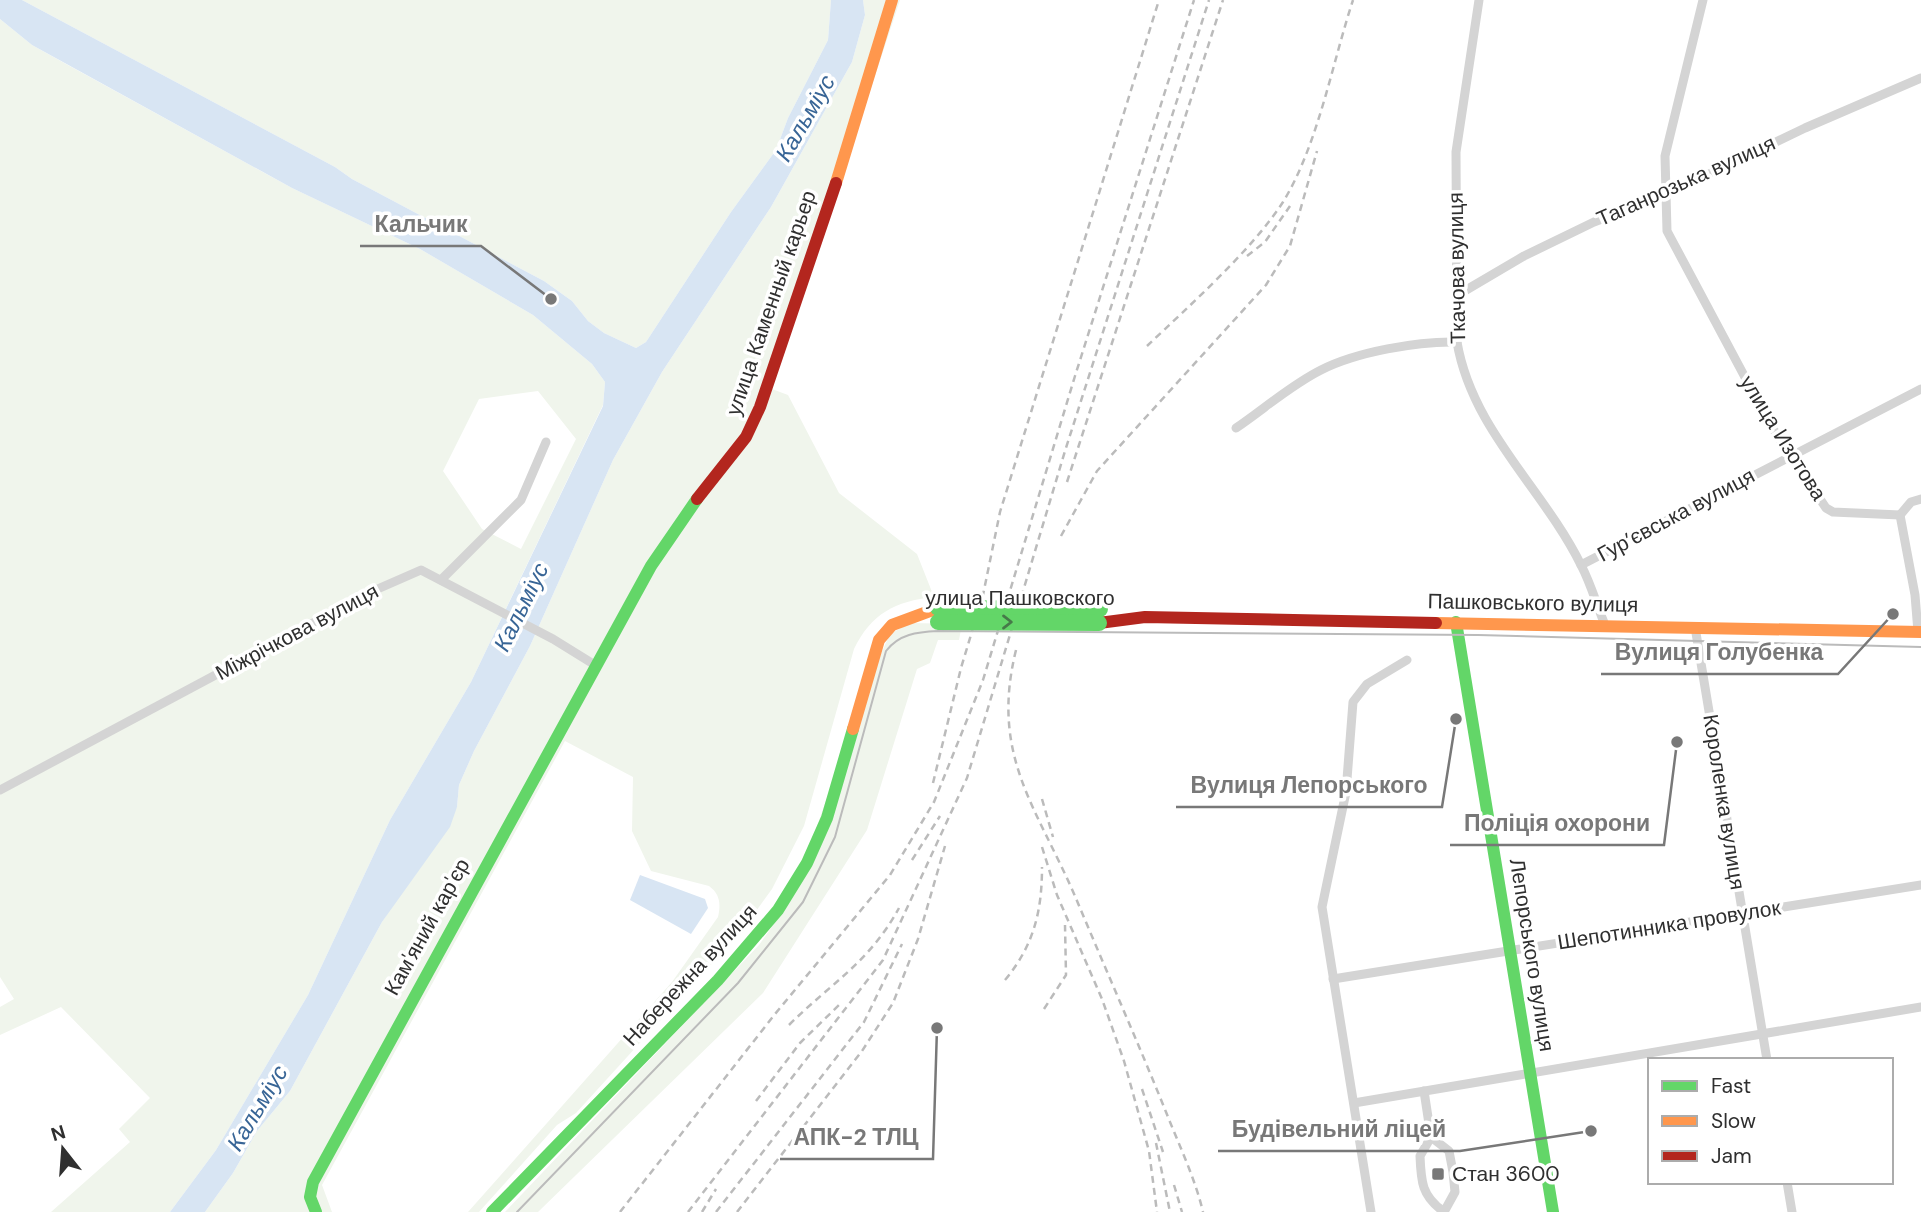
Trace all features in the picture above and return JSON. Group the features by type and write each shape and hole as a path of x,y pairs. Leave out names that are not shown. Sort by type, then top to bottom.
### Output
{"main road":[{"name":"улица Каменный карьер","path":"595,665 677,524 730,461 760,407 819,238 892,0"},
{"name":"улица Пашковского","path":"907,618 938,615 1145,617"},
{"name":"Пашковського вулиця","path":"1145,617 1919,632"},
{"name":"Набережна вулиця","path":"492,1212 718,980 778,910 807,863 827,818 873,652 886,630 907,618"},
{"name":"Лепорського вулиця","path":"1456,622 1553,1212"},
{"name":"Кам'яний кар'єр","path":"317,1212 310,1197 313,1182 595,665"}],"street":[{"name":"Ткачова вулиця","path":"1479,0 1456,152 1457,342 1462,367 1483,416 1581,565 1605,625"},
{"name":"улица Изотова","path":"1703,0 1666,149 1666,220 1672,240 1771,426 1829,510 1899,515"},
{"name":"Таганрозька вулиця","path":"1456,296 1535,250 1594,222 1667,194 1805,128 1921,78"},
{"path":"1236,428 1318,371 1334,364 1433,341 1457,342"},
{"name":"Гур’євська вулиця","path":"1581,565 1921,389"},
{"path":"546,442 521,500 440,580 553,639 595,665"},
{"path":"1919,632 1899,515 1906,506 1921,499"},
{"name":"Міжрічкова вулиця","path":"0,790 373,591 421,570 440,580"},
{"name":"Короленка вулиця","path":"1695,627 1767,1058"},
{"path":"1371,1212 1322,907 1346,792 1353,702 1367,684 1407,660"},
{"name":"Шепотинника провулок","path":"1333,979 1921,885"},
{"path":"1354,1103 1921,1007"},
{"path":"1424,1091 1432,1138 1449,1151 1455,1187 1454,1196 1444,1211 1426,1197 1422,1177 1420,1156 1432,1138"},
{"path":"1787,1184 1792,1212"}],"shaded area":[{"path":"22,0 831,0 828,40 788,118 776,150 731,212 646,342 636,348 604,333 588,321 572,301 544,281"},
{"path":"863,0 900,0 772,389 788,395 839,493 917,554 934,597 907,602 886,611 868,627 854,649 804,826 772,889 741,932 576,1113 557,1125 479,1212 468,1212 672,982 719,912 717,896 709,886 651,871 632,831 633,777 565,741 322,1185 332,1212 205,1212 233,1173 257,1131 290,1091 382,922 457,807 459,785 474,751 530,646 613,460 662,372 771,207 852,62 865,15"},
{"path":"0,19 32,45 66,64 292,188 420,249 533,315 592,364 605,382 603,405 471,682 390,820 308,995 216,1150 170,1212 51,1212 130,1142 119,1129 150,1098 61,1007 0,1035 0,1007 14,999 0,977","holes":["538,391 576,439 521,549 482,529 443,471 479,399"]},
{"path":"910,623 962,624 959,640 938,640 930,663 917,669 867,830 763,993 538,1212 505,1212 759,945 791,900 867,684 890,634"}],"water":[{"name":"Кальміус","path":"0,0 22,0 544,281 572,301 588,321 604,333 636,348 646,342 731,212 776,150 788,118 828,40 831,0 863,0 865,15 852,62 771,207 662,372 613,460 530,646 474,751 459,785 457,807 450,827 382,922 290,1091 257,1131 233,1173 205,1212 170,1212 216,1150 308,995 390,820 471,682 603,406 605,382 592,364 533,315 420,249 292,188 32,45 0,19"},
{"path":"640,875 705,899 708,908 691,934 630,900"}],"tram line":[{"path":"517,1212 738,983 803,902 835,837 886,651 903,637 938,631 1478,635 1921,647"}],"railway":[{"path":"933,783 961,668 983,595 1000,512 1159,0"},
{"path":"620,1212 775,1014 890,875 934,802 983,680 1075,376 1194,0"},
{"path":"688,1212 883,960 967,778 1065,451 1209,0"},
{"path":"1067,482 1223,0"},
{"path":"1147,346 1255,239 1283,202 1315,130 1353,0"},
{"path":"1061,536 1097,471 1266,285 1290,246 1317,151"},
{"path":"1247,256 1265,242 1290,206"},
{"path":"1016,650 1009,687 1009,720 1021,779 1075,896 1144,1058 1191,1174 1203,1212"},
{"path":"1042,799 1053,837"},
{"path":"912,860 940,816"},
{"path":"737,1212 862,1051 893,1003 918,939 945,846"},
{"path":"1042,847 1057,895 1102,999 1124,1061 1149,1151 1157,1212"},
{"path":"1005,980 1023,954 1034,927 1038,913 1042,867"},
{"path":"789,1025 862,958 875,944 899,908"},
{"path":"1044,1009 1066,975 1065,925"},
{"path":"716,1212 864,1022 902,944"},
{"path":"756,1101 800,1043 839,1005"},
{"path":"1142,1089 1163,1152"},
{"path":"1156,1143 1170,1212"},
{"path":"1174,1185 1182,1212"},
{"path":"702,1212 716,1189"}],"traffic: fast":[{"path":"316,1212 310,1197 313,1182 651,566 697,499"},
{"path":"938,608 1100,609"},
{"path":"938,622 1099,623"},
{"path":"1456,622 1553,1212"},
{"path":"492,1212 718,980 778,910 807,863 827,818 853,729"}],"traffic: slow":[{"path":"836,183 892,0"},
{"path":"853,729 879,640 892,625 938,608"},
{"path":"1436,623 1921,632"}],"traffic: jam":[{"path":"697,499 746,437 760,407 836,183"},
{"path":"1099,623 1145,617 1436,623"}],"place":[{"name":"Кальчик","path":"551,299"},
{"name":"Вулиця Голубенка","path":"1893,614"},
{"name":"Вулиця Лепорського","path":"1456,719"},
{"name":"Поліція охорони","path":"1677,742"},
{"name":"АПК-2 ТЛЦ","path":"937,1028"},
{"name":"Будівельний ліцей","path":"1591,1131"},
{"name":"Стан 3600","path":"1438,1174"}]}
